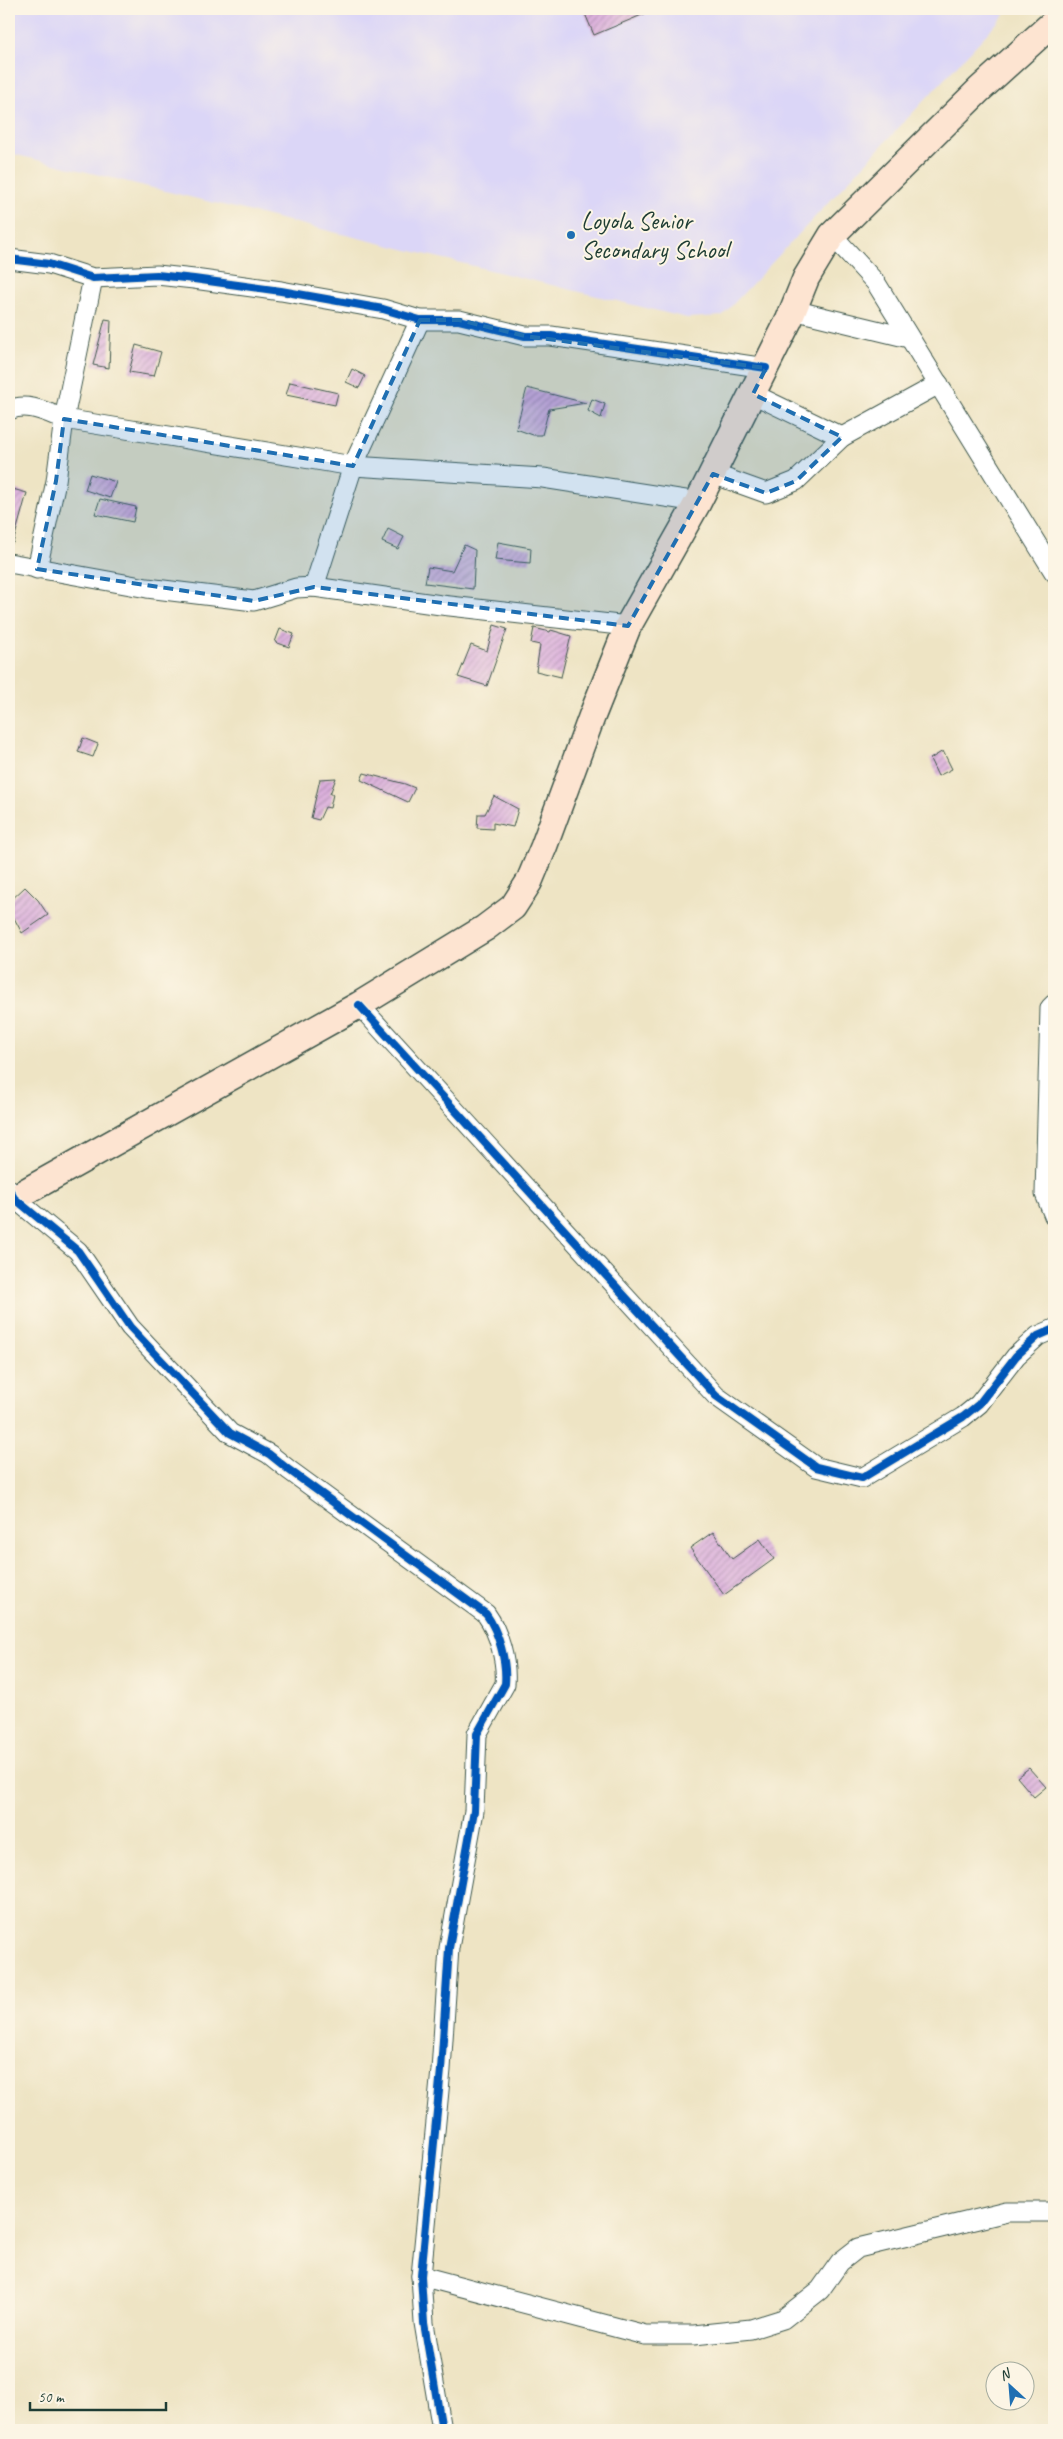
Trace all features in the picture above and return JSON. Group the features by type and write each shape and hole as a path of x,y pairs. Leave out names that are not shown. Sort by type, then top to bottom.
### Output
{"main road":[{"path":"11,1196 359,1005 485,928 512,907 529,882 544,846 628,626 713,474 766,368 806,278 832,235 979,90 1054,22"}],"street":[{"path":"832,235 876,283 1054,572"},
{"path":"9,259 49,264 93,278 157,275 281,290 382,309 420,320 458,320 525,336 551,336 766,368"},
{"path":"37,569 56,481 64,419 93,278"},
{"path":"793,310 909,338"},
{"path":"314,587 353,466 420,320"},
{"path":"713,474 766,493 796,481 842,437 939,384"},
{"path":"753,394 842,437"},
{"path":"9,410 24,406 36,408 64,419 353,466 542,478 698,502"},
{"path":"9,563 147,588 254,601 296,588 314,587 441,605 628,626"},
{"path":"1054,1004 1050,1008 1045,1194 1054,1216"},
{"path":"359,1005 716,1396 816,1467 862,1478 963,1418 978,1404 1016,1356 1038,1336 1054,1329"},
{"path":"11,1196 78,1251 130,1327 230,1433 269,1454 288,1470 486,1614 495,1627 505,1676 504,1684 477,1734 474,1812 449,1948 442,2070 421,2276 424,2323 442,2430"},
{"path":"421,2276 645,2335 751,2330 783,2318 820,2290 840,2262 858,2248 1007,2212 1054,2212"}],"highlighted area":[{"path":"420,320 459,320 525,336 766,368 753,394 842,437 796,481 766,493 713,474 628,626 314,587 254,601 37,569 56,481 64,419 353,466"}],"shaded area":[{"name":"Loyola Senior Secondary School","path":"9,9 1010,9 722,316 687,318 9,153"}],"building":[{"path":"583,9 656,9 594,35"},
{"path":"105,319 111,320 109,368 93,365"},
{"path":"136,345 161,352 154,376 129,372"},
{"path":"352,369 365,376 359,388 346,382"},
{"path":"290,382 338,393 335,405 286,395"},
{"path":"527,388 586,403 549,409 542,435 533,435 516,429"},
{"path":"592,399 605,404 601,418 588,411"},
{"path":"90,474 116,482 110,498 85,490"},
{"path":"9,488 27,493 13,543 9,542"},
{"path":"100,499 136,507 133,522 95,514"},
{"path":"388,529 404,537 398,549 382,542"},
{"path":"498,542 531,548 530,563 495,560"},
{"path":"464,545 475,550 473,589 425,583 428,567 452,571"},
{"path":"494,625 507,629 487,686 458,677 471,645 487,651"},
{"path":"534,628 550,632 551,630 571,636 561,677 536,671 540,645 531,643"},
{"path":"280,629 294,634 289,647 275,642"},
{"path":"83,738 98,744 93,757 78,752"},
{"path":"943,751 952,769 938,776 930,759"},
{"path":"364,773 415,788 408,802 361,780"},
{"path":"336,778 330,794 333,794 330,808 325,807 319,820 311,818 320,779"},
{"path":"494,796 518,809 513,827 493,823 493,829 477,828 478,814 485,814"},
{"path":"25,887 38,900 48,915 22,933 14,918 9,918 9,902"},
{"path":"713,1532 732,1559 760,1539 774,1559 724,1595 690,1548"},
{"path":"1029,1768 1046,1787 1034,1797 1017,1777"}],"cycle path":[{"path":"9,259 49,264 93,278 157,275 281,291 383,309 420,320 459,320 525,336 551,336 766,368"},
{"path":"359,1005 716,1396 816,1467 862,1478 963,1417 979,1404 1016,1356 1038,1336 1054,1329"},
{"path":"9,1189 14,1198 78,1251 130,1327 230,1433 269,1454 486,1614 495,1629 505,1666 505,1684 477,1734 474,1811 449,1948 441,2070 421,2276 424,2323 442,2430"}],"place":[{"name":"Loyola Senior Secondary School","path":"571,235"}]}
